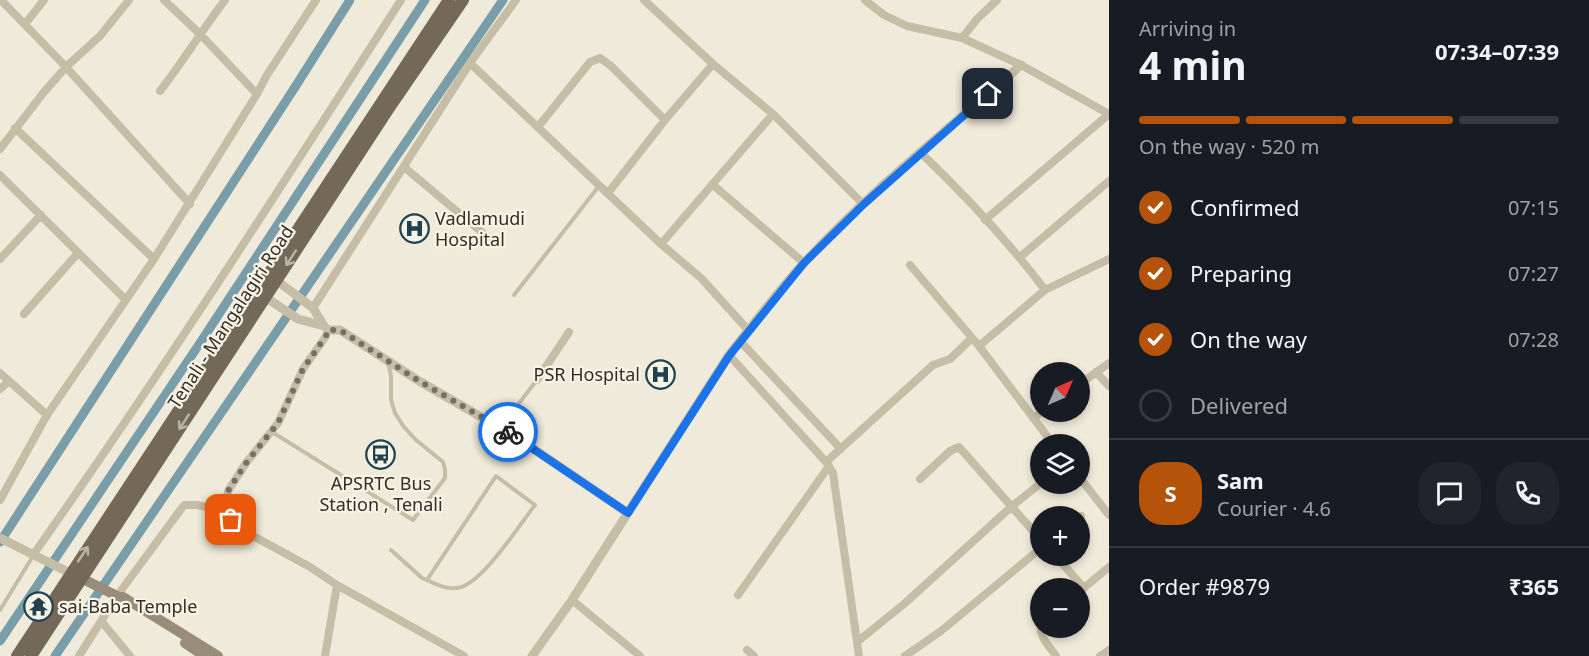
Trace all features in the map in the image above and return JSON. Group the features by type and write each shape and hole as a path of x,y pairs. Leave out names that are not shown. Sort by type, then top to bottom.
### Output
{"main road":[{"name":"Tenali - Mangalagiri Road","path":"17,656 31,648 73,575 264,297 449,0"},
{"name":"Tenali - Mangalagiri Road","path":"275,279 463,0"},
{"path":"73,575 123,597 218,656"},
{"path":"116,595 126,605 204,656"}],"street":[{"path":"1,0 66,67 190,204"},
{"path":"25,24 44,0"},
{"path":"0,149 66,67 100,36 129,0"},
{"path":"164,0 257,94"},
{"path":"160,91 225,0"},
{"path":"0,500 47,415 190,204 267,75 316,0"},
{"path":"33,555 86,481 212,292 401,0"},
{"path":"311,306 470,63 516,0"},
{"path":"644,0 713,64 773,114 864,204"},
{"path":"865,0 884,15 907,26 962,38 1021,65 1109,114 986,219"},
{"path":"962,38 977,19 997,0"},
{"path":"538,127 590,62 600,58 611,66 665,120"},
{"path":"470,63 661,244 701,278 748,330"},
{"path":"608,194 665,120 713,64"},
{"path":"532,656 572,600 748,330 804,263 864,204 1021,65"},
{"path":"661,244 773,114"},
{"path":"15,128 154,259"},
{"path":"921,153 986,219 1020,257 1045,290"},
{"path":"404,167 490,239"},
{"path":"0,175 126,300"},
{"path":"1020,257 1109,181"},
{"path":"712,184 804,263"},
{"path":"0,259 41,215"},
{"path":"24,314 78,253"},
{"path":"979,346 1045,290 1109,259"},
{"path":"910,265 979,346 1030,414"},
{"path":"275,279 311,306 326,328 326,336 303,369 272,432 246,463 228,491 225,507 237,527 464,656"},
{"path":"264,297 298,319 340,330 500,428 628,513"},
{"path":"537,380 569,332"},
{"path":"738,595 839,450 933,365 950,358 972,338"},
{"path":"740,341 839,450"},
{"path":"729,356 828,463 834,478 859,656"},
{"path":"1090,376 1109,363"},
{"path":"1096,372 1109,386"},
{"path":"0,373 47,415"},
{"path":"0,389 9,381"},
{"path":"1036,422 1045,434"},
{"path":"920,479 950,451 959,447 1030,528"},
{"path":"1090,491 1109,515"},
{"path":"857,642 904,604 1030,492"},
{"path":"80,656 116,595 184,505 225,507"},
{"path":"4,540 73,575"},
{"path":"906,656 941,631 1030,558"},
{"path":"1064,566 1073,578"},
{"path":"1090,582 1109,567"},
{"path":"325,656 337,585"},
{"path":"572,600 640,656"},
{"path":"102,622 130,656"},
{"path":"1044,638 1056,656"},
{"path":"747,650 754,656"},
{"path":"1100,656 1109,650"}],"lane":[{"path":"514,295 600,185"},
{"path":"272,432 413,520 445,478 445,469 443,462 416,440 395,413 391,400 391,376 387,360"},
{"path":"500,428 537,380"},
{"path":"391,550 427,580 437,585 457,588 483,574 535,505 496,476 427,580"},
{"path":"0,610 33,555"}],"waterway":[{"path":"0,542 350,0"},
{"path":"0,641 200,343 425,0"},
{"path":"55,656 503,0"}],"way so far":[{"path":"231,520 225,511 228,491 246,463 278,423 303,369 328,330 340,330 419,381 508,432"}],"place":[{"name":"Vadlamudi Hospital","path":"414,229"},
{"name":"PSR Hospital","path":"661,375"},
{"name":"APSRTC Bus Station , Tenali","path":"381,455"},
{"name":"sai-Baba Temple","path":"38,607"}],"route":[{"path":"508,432 628,513 729,356 804,263 864,204 988,94"}]}
